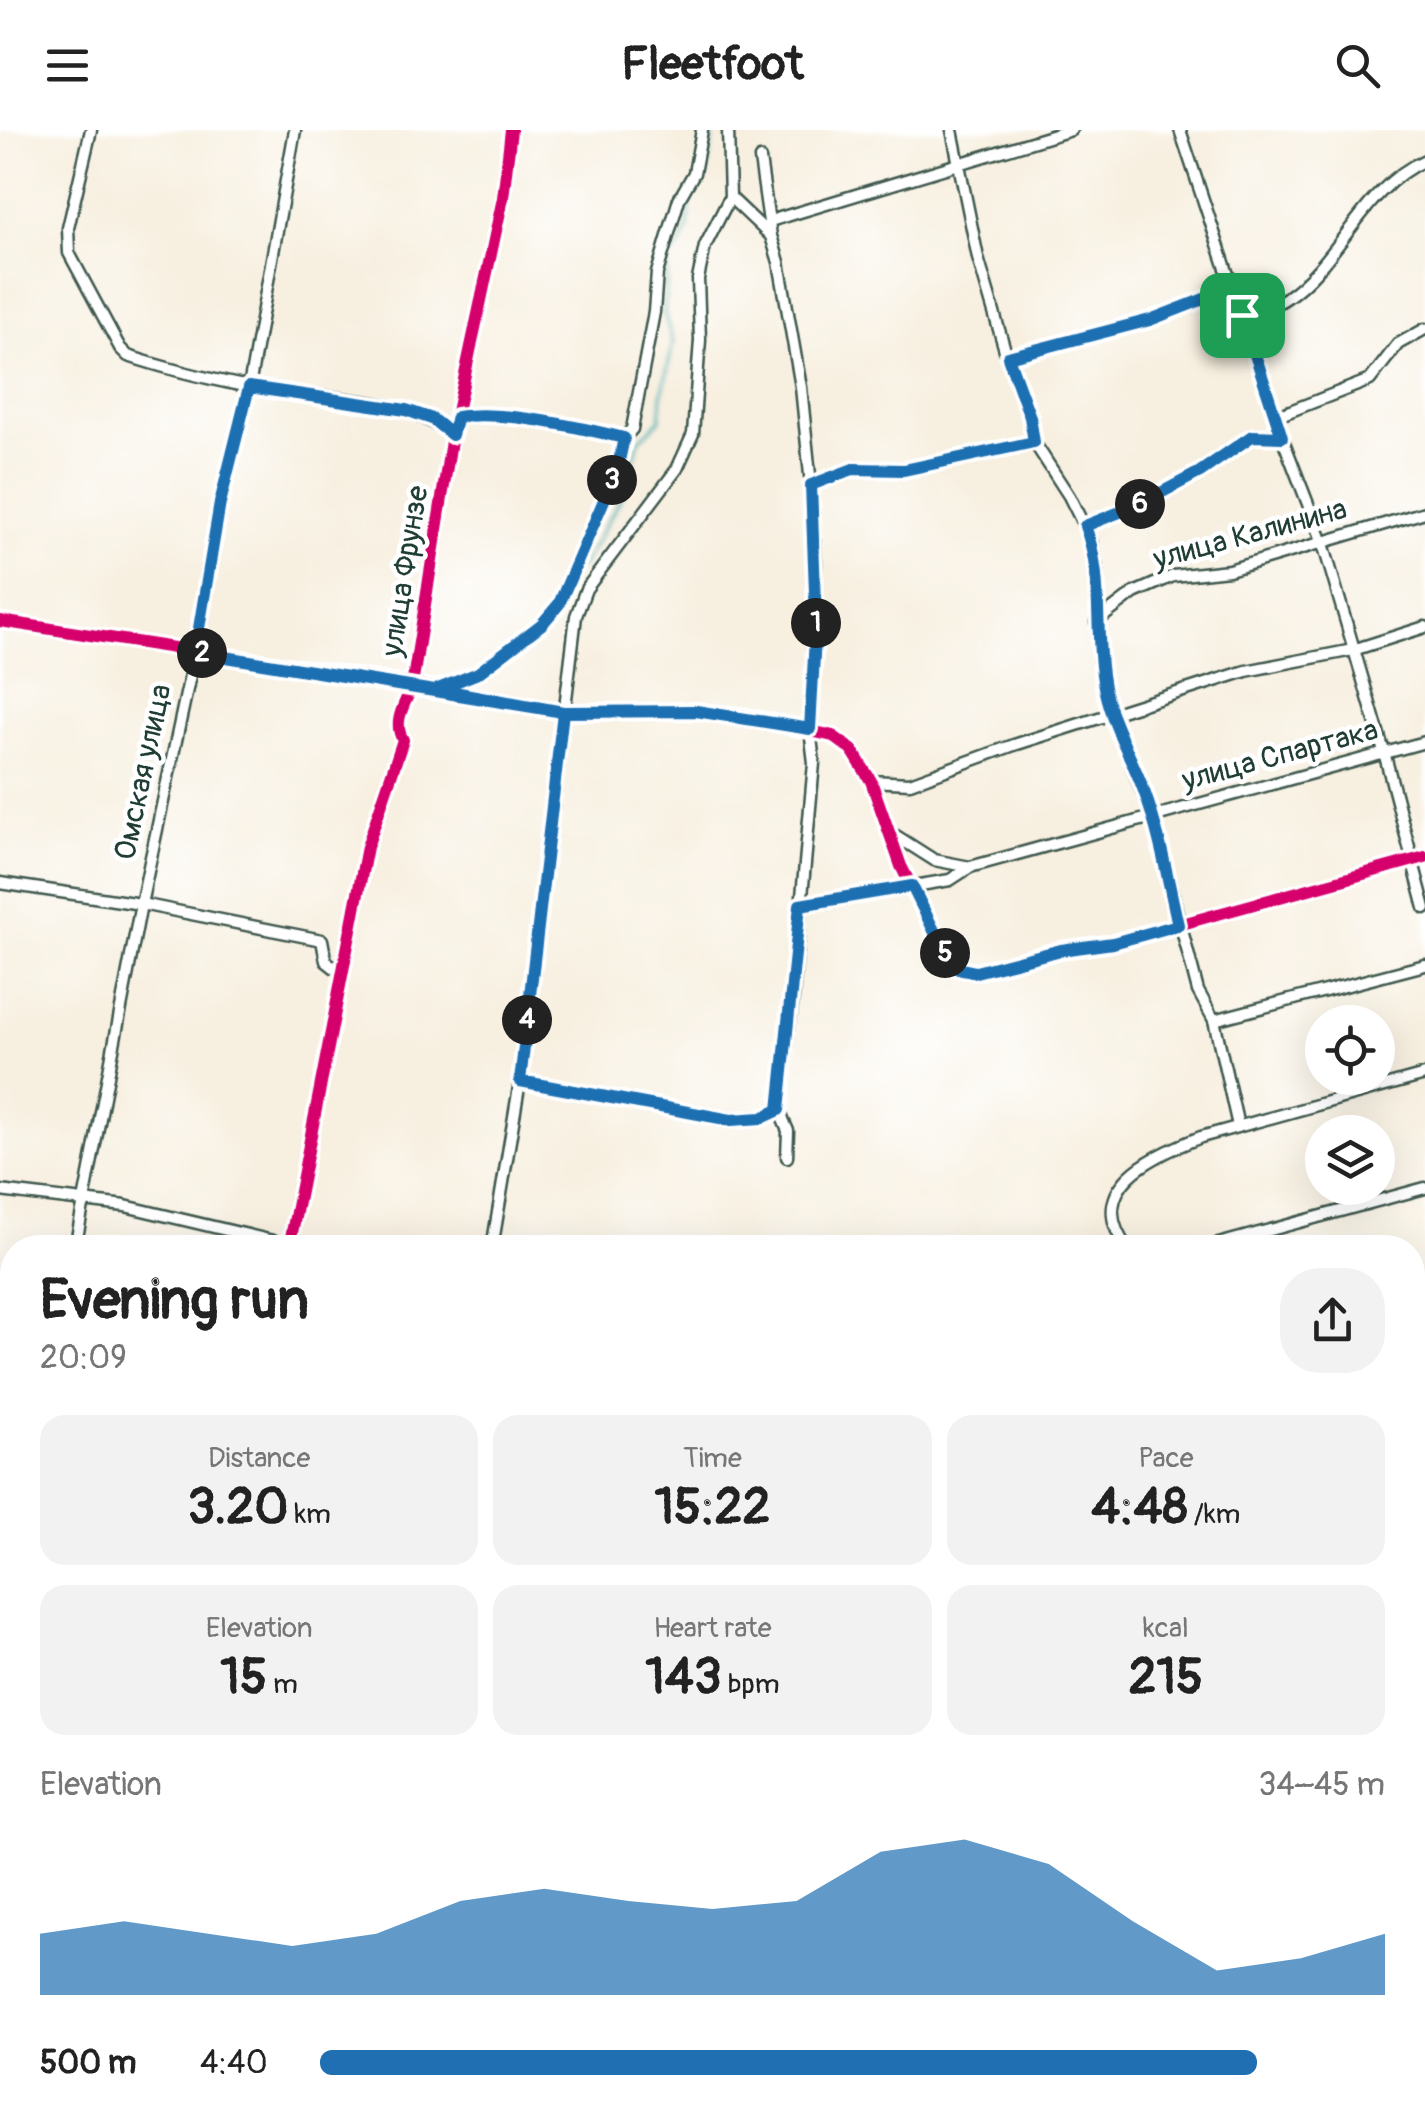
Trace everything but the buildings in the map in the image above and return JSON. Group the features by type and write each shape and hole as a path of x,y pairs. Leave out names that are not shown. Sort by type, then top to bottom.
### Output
{"street":[{"path":"91,130 68,228 69,253 128,356 249,387 406,410 432,419 452,435"},
{"name":"Омская улица","path":"77,1235 141,904 195,652 220,503 249,387 295,130"},
{"name":"улица Фрунзе","path":"292,1235 367,847 403,740 397,730 398,721 412,686 452,435 503,198 511,130"},
{"path":"438,689 478,673 542,624 559,604 617,470 624,438 632,429 657,273 680,198 694,172 702,130"},
{"path":"494,1235 520,1081 576,616 586,589 677,469 694,434 700,340 698,280 705,246 730,197 728,130"},
{"path":"952,130 978,258 1030,417 1034,442 1085,526 1096,564 1098,660 1110,714 1152,816 1198,991 1214,1020 1238,1126"},
{"path":"770,221 1072,130"},
{"path":"1180,130 1275,417 1322,540 1352,650 1419,859 1425,908"},
{"path":"760,158 771,236 802,387 811,485 816,619 810,729 814,764 779,1110 788,1131 787,1158"},
{"path":"1242,315 1287,298 1338,245 1389,182 1425,160"},
{"path":"730,197 771,236"},
{"path":"1008,357 1150,320 1232,288"},
{"path":"1275,417 1370,380 1398,344 1425,329"},
{"path":"457,417 478,414 624,438"},
{"path":"1085,526 1140,504 1200,472 1252,436 1282,437"},
{"path":"811,485 853,469 904,470 1034,442"},
{"name":"улица Калинина","path":"1096,622 1134,593 1172,576 1230,570 1425,512"},
{"path":"0,621 563,712 696,711 834,736 852,750 871,781 901,866 952,967 976,972 1061,950 1113,943 1419,859"},
{"path":"871,781 910,782 1246,670 1352,650 1425,627"},
{"name":"улица Спартака","path":"800,905 950,880 970,867 1425,742"},
{"path":"889,831 934,860 970,867"},
{"path":"0,883 141,904 322,940 326,961 340,972"},
{"path":"1214,1020 1425,965"},
{"path":"1120,1235 1113,1209 1119,1188 1128,1175 1168,1150 1238,1126 1425,1075"},
{"path":"520,1081 731,1120 762,1118 779,1110"},
{"path":"1252,1235 1425,1188"},
{"path":"0,1191 125,1206 245,1235"}],"waterway":[{"path":"580,569 628,486 639,440 660,420 673,343 664,313 668,260 681,246 688,226 691,195 706,177 714,130"}],"cycle path":[{"path":"292,1235 367,847 403,740 399,720 412,686 452,435 503,198 511,130"},
{"path":"0,621 563,712 696,711 745,716 833,736 852,750 871,781 901,866 952,967 976,972 1061,950 1113,943 1425,857"}],"route":[{"path":"1242,315 1232,288 1150,320 1008,357 1030,417 1034,442 946,464 904,470 853,469 811,485 816,619 810,729 696,711 563,712 438,689 195,652 220,503 249,387 406,410 432,419 452,435 457,417 478,414 624,438 617,470 559,604 542,624 478,673 438,689 472,698 563,712 520,1081 731,1120 762,1118 779,1110 800,905 912,886 952,967 976,972 1178,925 1143,788 1110,714 1098,660 1096,564 1085,526 1140,504 1200,472 1252,436 1282,437 1242,315"}]}
